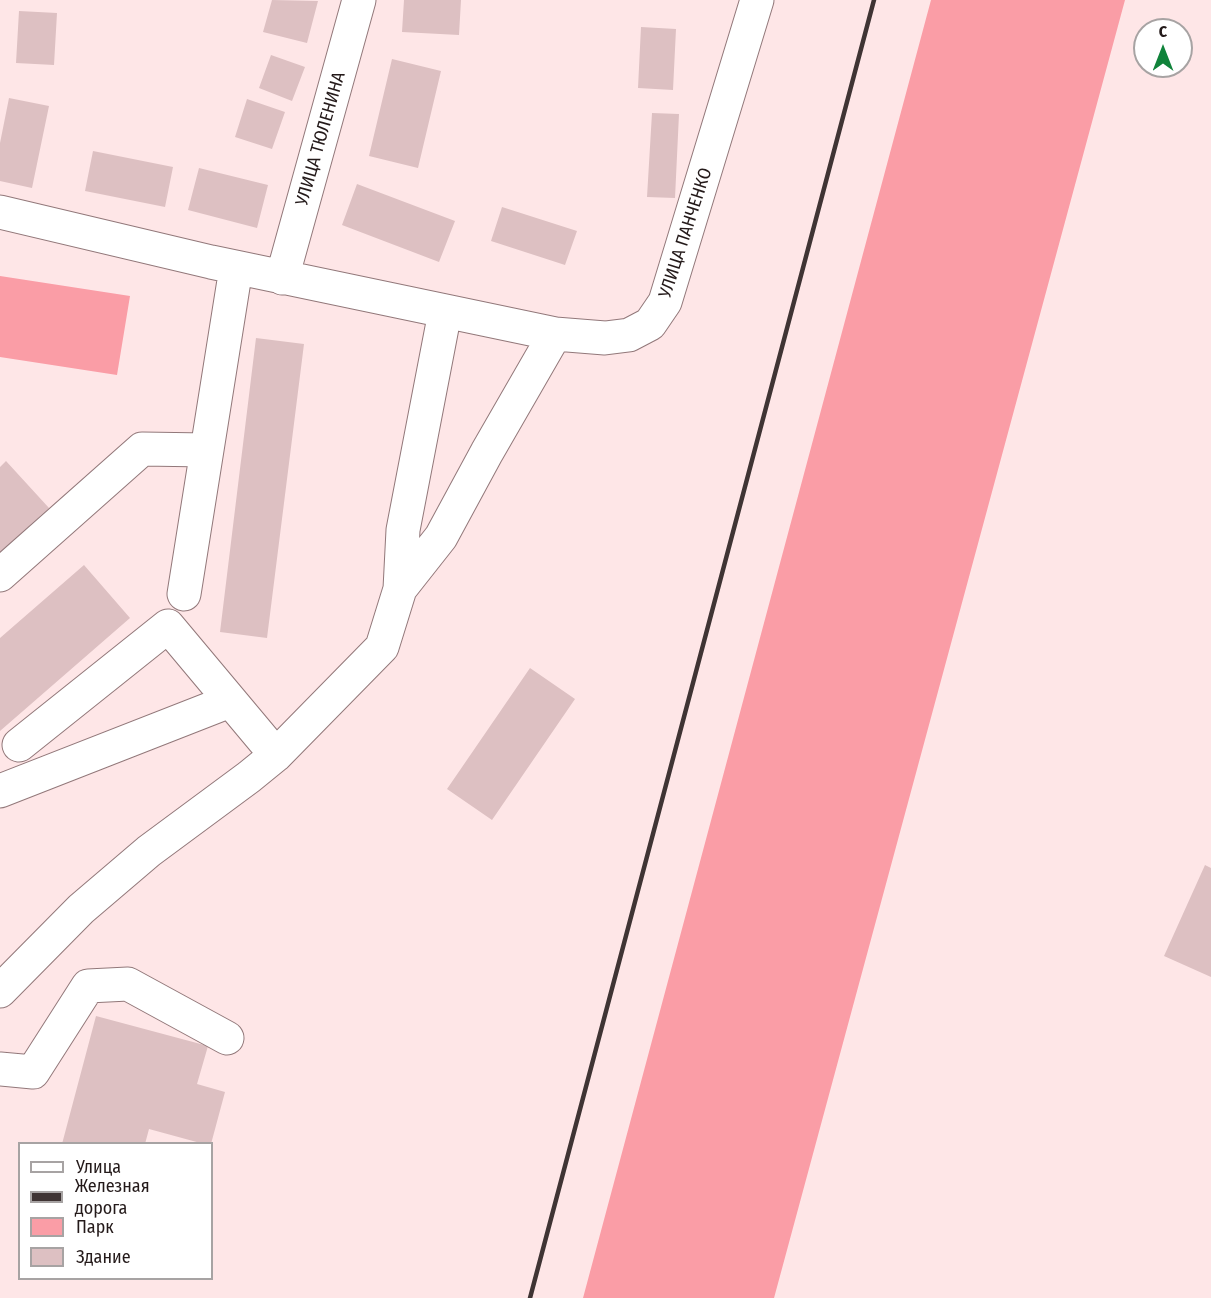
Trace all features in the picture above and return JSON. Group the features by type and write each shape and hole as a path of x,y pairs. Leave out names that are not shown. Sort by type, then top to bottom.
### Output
{"street":[{"name":"УЛИЦА ТЮЛЕНИНА","path":"282,278 359,0"},
{"name":"УЛИЦА ПАНЧЕНКО","path":"0,212 236,268 555,334 605,338 629,335 650,324 665,302 758,0"},
{"path":"184,594 236,268"},
{"path":"0,991 81,909 149,850 276,755 382,647 400,589 404,530 445,312"},
{"path":"400,589 441,537 555,334"},
{"path":"0,576 142,449 207,450"},
{"path":"19,745 168,626 276,755"},
{"path":"0,791 230,701"},
{"path":"0,1069 33,1072 88,986 128,984 226,1038"}],"green space":[{"path":"931,0 1125,0 774,1298 583,1298"},
{"path":"0,276 130,296 117,375 0,357"}],"building":[{"path":"272,0 318,1 307,43 263,32"},
{"path":"404,0 461,0 459,35 402,32"},
{"path":"19,11 57,13 54,65 16,63"},
{"path":"641,27 676,29 673,90 638,88"},
{"path":"271,55 305,67 292,101 259,88"},
{"path":"392,59 441,71 418,168 369,156"},
{"path":"9,98 49,106 32,188 0,181 0,143"},
{"path":"247,99 285,112 272,149 235,137"},
{"path":"652,113 679,114 675,198 647,197"},
{"path":"93,151 173,167 165,207 85,191"},
{"path":"199,168 268,185 257,228 188,210"},
{"path":"357,184 455,221 439,262 342,225"},
{"path":"502,207 577,231 565,265 491,241"},
{"path":"256,338 304,344 267,638 220,632"},
{"path":"6,461 49,508 0,552 0,467"},
{"path":"84,565 130,618 0,731 0,638"},
{"path":"530,668 575,699 492,820 447,789"},
{"path":"1205,865 1211,868 1211,977 1164,956"},
{"path":"96,1016 208,1046 197,1084 225,1092 212,1142 197,1142 149,1129 146,1142 63,1142"}],"railway":[{"path":"530,1298 874,0"}]}
